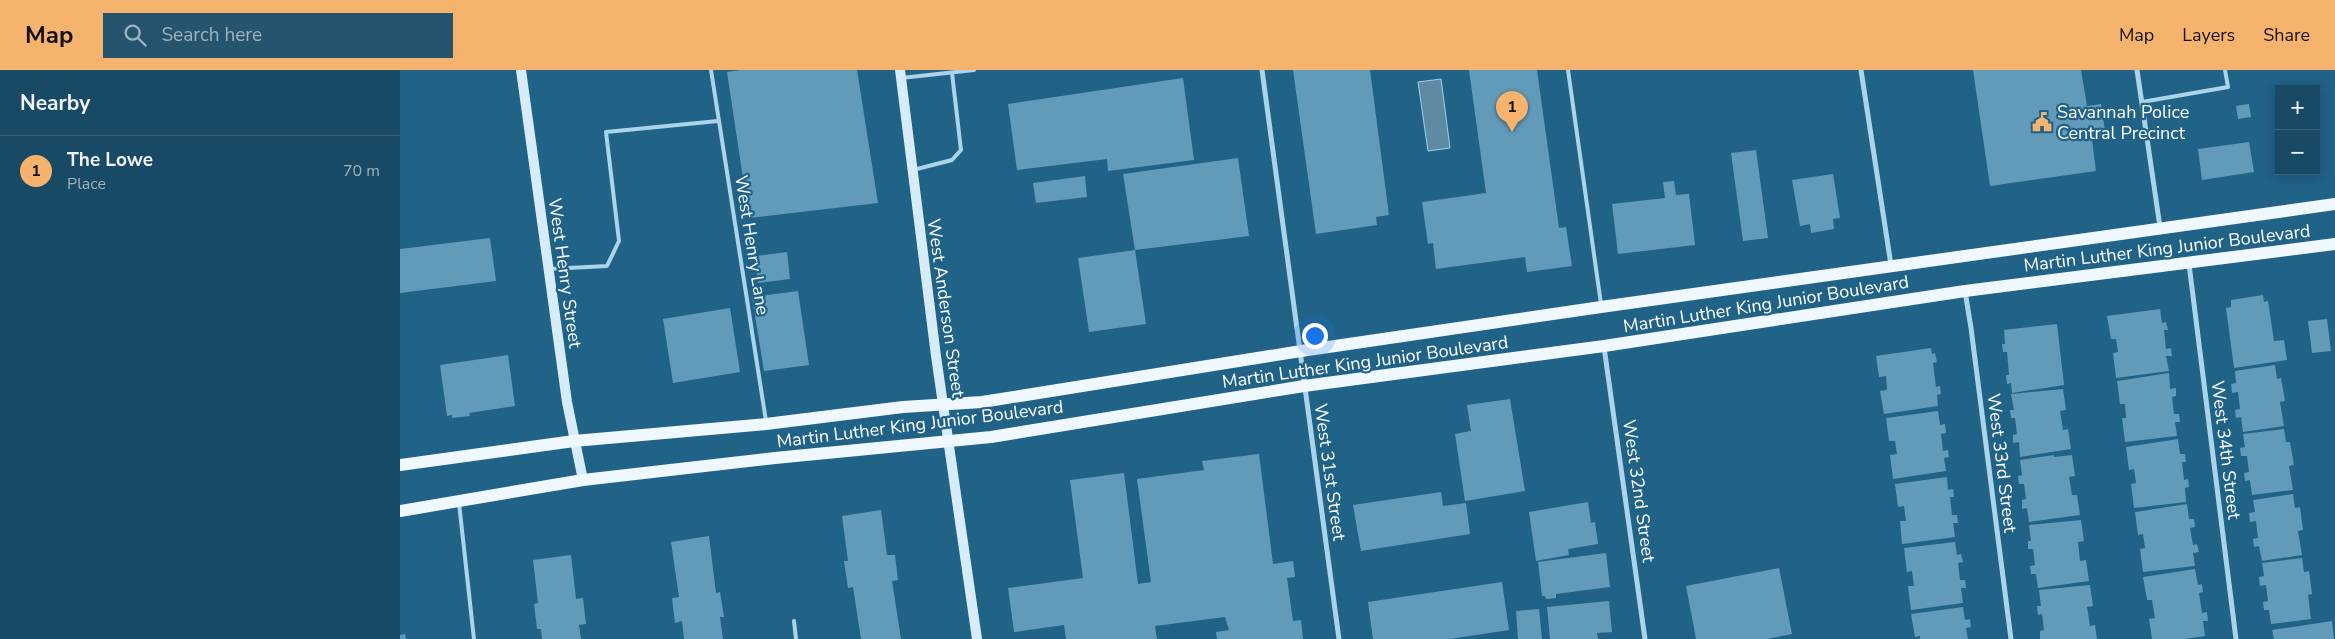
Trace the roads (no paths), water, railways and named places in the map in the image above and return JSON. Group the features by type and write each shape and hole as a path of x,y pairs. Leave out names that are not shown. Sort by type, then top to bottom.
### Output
{"main road":[{"name":"West Henry Street","path":"521,70 567,402 583,480"},
{"name":"West Anderson Street","path":"900,74 911,171 977,639"},
{"name":"Martin Luther King Junior Boulevard","path":"400,464 574,441 766,424 903,407 982,402 1301,351 1601,307 2160,227 2335,204"},
{"name":"Martin Luther King Junior Boulevard","path":"400,511 583,480 1000,435 1304,386 1604,346 1964,291 2335,244"}],"street":[{"name":"West 31st Street","path":"1262,70 1339,639"},
{"path":"1861,70 1891,265"},
{"path":"2137,70 2160,227"},
{"name":"West 34th Street","path":"2189,264 2236,639"},
{"name":"West 33rd Street","path":"1964,291 1971,328 2011,639"},
{"name":"West 32nd Street","path":"1604,346 1645,639"}],"lane":[{"name":"West Henry Lane","path":"711,70 766,424"},
{"path":"900,74 952,73 974,70"},
{"path":"1568,70 1601,307"},
{"path":"2142,102 2228,87 2225,70"},
{"path":"911,171 952,160 961,150 952,73"},
{"path":"548,269 607,266 619,241 606,132 718,121"},
{"path":"459,500 474,639"},
{"path":"794,621 796,639"}],"water":[{"path":"1441,79 1450,148 1428,151 1418,82"}],"place":[{"name":"Savannah Police Central Precinct","path":"2042,122"},
{"name":"The Lowe","path":"1512,132"}]}
